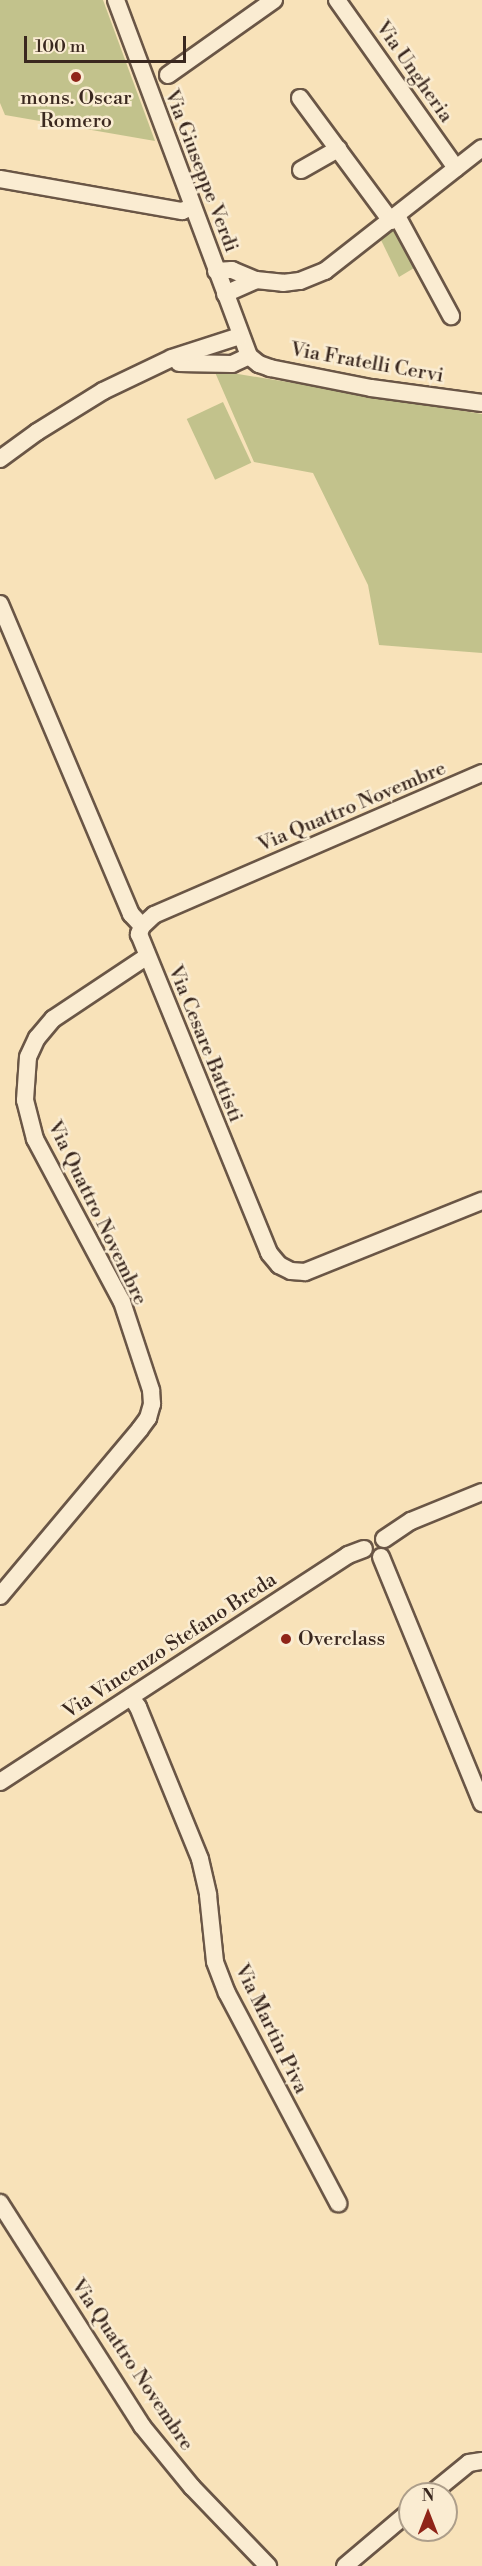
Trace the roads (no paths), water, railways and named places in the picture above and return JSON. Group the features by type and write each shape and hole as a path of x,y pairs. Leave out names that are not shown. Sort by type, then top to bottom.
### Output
{"street":[{"name":"Via Giuseppe Verdi","path":"116,0 249,356"},
{"path":"168,75 274,0"},
{"name":"Via Ungheria","path":"337,0 456,168"},
{"path":"300,98 394,218 450,316"},
{"path":"216,271 232,270 256,280 300,281 325,271 482,148"},
{"path":"301,170 338,149"},
{"path":"0,179 152,205 190,200"},
{"path":"225,294 256,280"},
{"path":"0,459 37,432 93,397 155,367 240,336"},
{"path":"155,367 187,362 232,364 249,356"},
{"name":"Via Fratelli Cervi","path":"249,356 259,364 270,368 371,388 482,403"},
{"name":"Via Cesare Battisti","path":"0,604 131,914 142,926 139,934 146,957 269,1253 279,1265 297,1272 312,1269 482,1200"},
{"path":"0,626 14,638"},
{"name":"Via Quattro Novembre","path":"142,926 154,915 482,774"},
{"name":"Via Quattro Novembre","path":"0,1596 140,1429 148,1418 152,1404 151,1390 122,1302 35,1139 25,1100 28,1057 37,1038 53,1019 146,957"},
{"name":"Via Vincenzo Stefano Breda","path":"0,1782 348,1555 364,1549 369,1536 378,1535 384,1539 411,1521 482,1492"},
{"path":"381,1557 387,1549 384,1539"},
{"path":"364,1549 370,1557 381,1557"},
{"path":"381,1557 482,1803"},
{"name":"Via Martin Piva","path":"131,1697 138,1707 200,1859 208,1894 218,1970 227,1993 338,2203"},
{"name":"Via Quattro Novembre","path":"0,2203 142,2426 185,2479 268,2566"},
{"path":"446,2482 469,2463 482,2461"},
{"path":"345,2566 398,2521"}],"place":[{"name":"mons. Oscar Romero","path":"76,77"},
{"name":"Overclass","path":"286,1639"}]}
